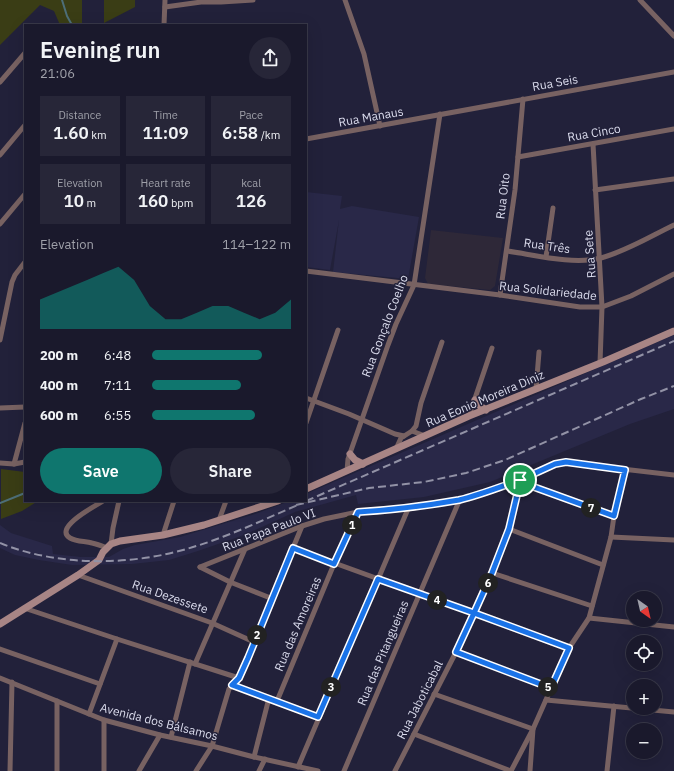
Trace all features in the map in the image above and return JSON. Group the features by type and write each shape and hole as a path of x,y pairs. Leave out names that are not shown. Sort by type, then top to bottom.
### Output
{"main road":[{"name":"Rua Eonio Moreira Diniz","path":"307,489 470,416 674,331"},
{"path":"475,400 486,410"},
{"path":"350,454 355,460 363,464"},
{"path":"0,624 78,575 99,560 109,546 120,541 163,535 219,520 275,502"}],"street":[{"path":"164,24 165,0"},
{"path":"165,7 201,1 253,0"},
{"path":"345,0 364,54 380,126"},
{"path":"640,0 674,36"},
{"path":"0,82 24,53"},
{"name":"Rua Seis","path":"440,114 674,72"},
{"name":"Rua Oito","path":"500,295 507,251 523,99"},
{"name":"Rua Manaus","path":"307,139 440,114"},
{"name":"Rua Gonçalo Coelho","path":"347,471 350,454 361,419 396,324 414,285 440,114"},
{"path":"0,155 24,126"},
{"name":"Rua Cinco","path":"518,157 674,129"},
{"name":"Rua Sete","path":"593,144 602,307 600,363"},
{"path":"595,190 674,179"},
{"path":"0,224 24,195"},
{"path":"546,257 553,208"},
{"name":"Rua Três","path":"507,251 575,260 600,258 619,252 674,225"},
{"path":"0,340 12,282 15,275 24,263"},
{"name":"Rua Solidariedade","path":"307,271 500,295 580,307 602,307 631,296 674,274"},
{"path":"307,420 338,330"},
{"path":"415,432 421,404 442,342"},
{"path":"470,416 492,348"},
{"path":"536,389 540,352"},
{"path":"307,398 361,419 402,437"},
{"path":"0,408 24,406"},
{"path":"14,464 24,427"},
{"path":"396,449 402,437 415,432 425,436"},
{"path":"0,463 14,464 24,462"},
{"name":"Rua Papa Paulo VI","path":"230,582 200,567 302,526 324,519 358,512 408,508 460,499 520,481 555,464 566,462 674,475"},
{"path":"414,734 511,771 533,729 569,648 589,618 611,537 614,516 625,470"},
{"path":"520,481 614,516"},
{"name":"Rua Jaboticabal","path":"395,771 456,652 492,573 509,529 520,481"},
{"name":"Rua das Pitangueiras","path":"344,771 460,499"},
{"path":"102,502 70,523 66,529 67,535 71,538 84,542 109,546 119,502"},
{"path":"163,535 174,502"},
{"path":"219,520 226,502"},
{"path":"298,767 408,508"},
{"name":"Rua das Amoreiras","path":"277,701 334,564 358,512"},
{"path":"196,771 212,746 229,689 239,678 302,526"},
{"path":"509,529 603,565"},
{"path":"611,537 674,540"},
{"path":"293,548 569,648"},
{"path":"171,737 193,663 245,549"},
{"path":"492,573 592,606"},
{"name":"Rua Dezessete","path":"78,575 212,623 254,642"},
{"path":"230,582 273,598"},
{"path":"24,608 239,678"},
{"path":"589,618 674,627"},
{"path":"89,714 117,639"},
{"path":"0,648 100,684"},
{"path":"456,652 551,688"},
{"name":"Avenida dos Bálsamos","path":"0,678 104,720 160,735 318,771"},
{"path":"10,771 12,682"},
{"path":"232,685 318,717"},
{"path":"434,694 533,729"},
{"path":"254,757 269,698"},
{"path":"546,700 674,712"},
{"path":"57,701 57,771"},
{"path":"607,771 614,706"},
{"path":"104,720 104,771"},
{"path":"530,771 533,729"},
{"path":"139,771 160,735"},
{"path":"259,771 265,759"}],"shaded area":[{"path":"307,192 342,196 340,209 352,206 419,217 408,279 333,272 339,220 330,270 307,267"},
{"path":"431,230 503,238 495,286 490,290 428,284 425,278"},
{"path":"674,335 674,409 630,424 490,482 424,497 358,504 356,495 295,512 244,535 169,560 132,564 72,565 15,555 0,548 0,525 11,533 52,546 53,554 81,557 109,557 123,549 135,545 180,537 255,514 287,502 307,502 307,494"}],"green space":[{"path":"0,0 82,0 82,24 60,24 54,11 40,5 0,45"},
{"path":"104,0 135,0 135,7 104,23"},
{"path":"1,469 24,472 24,502 36,502 22,511 1,519"}],"waterway":[{"path":"62,0 67,16 71,24"},
{"path":"0,503 24,493"}],"railway":[{"path":"307,501 674,341"},
{"path":"296,505 369,488 424,482 466,473 505,460 641,399 674,386"},
{"path":"0,543 23,551 71,560 96,561 146,558 207,543 300,504"}],"route":[{"path":"520,480 493,490 460,499 408,508 358,512 334,564 293,548 248,658 239,678 232,685 318,717 378,579 474,613 456,652 551,688 569,648 474,613 492,573 509,529 520,482 614,516 625,470 566,462 544,468 520,480"}]}
